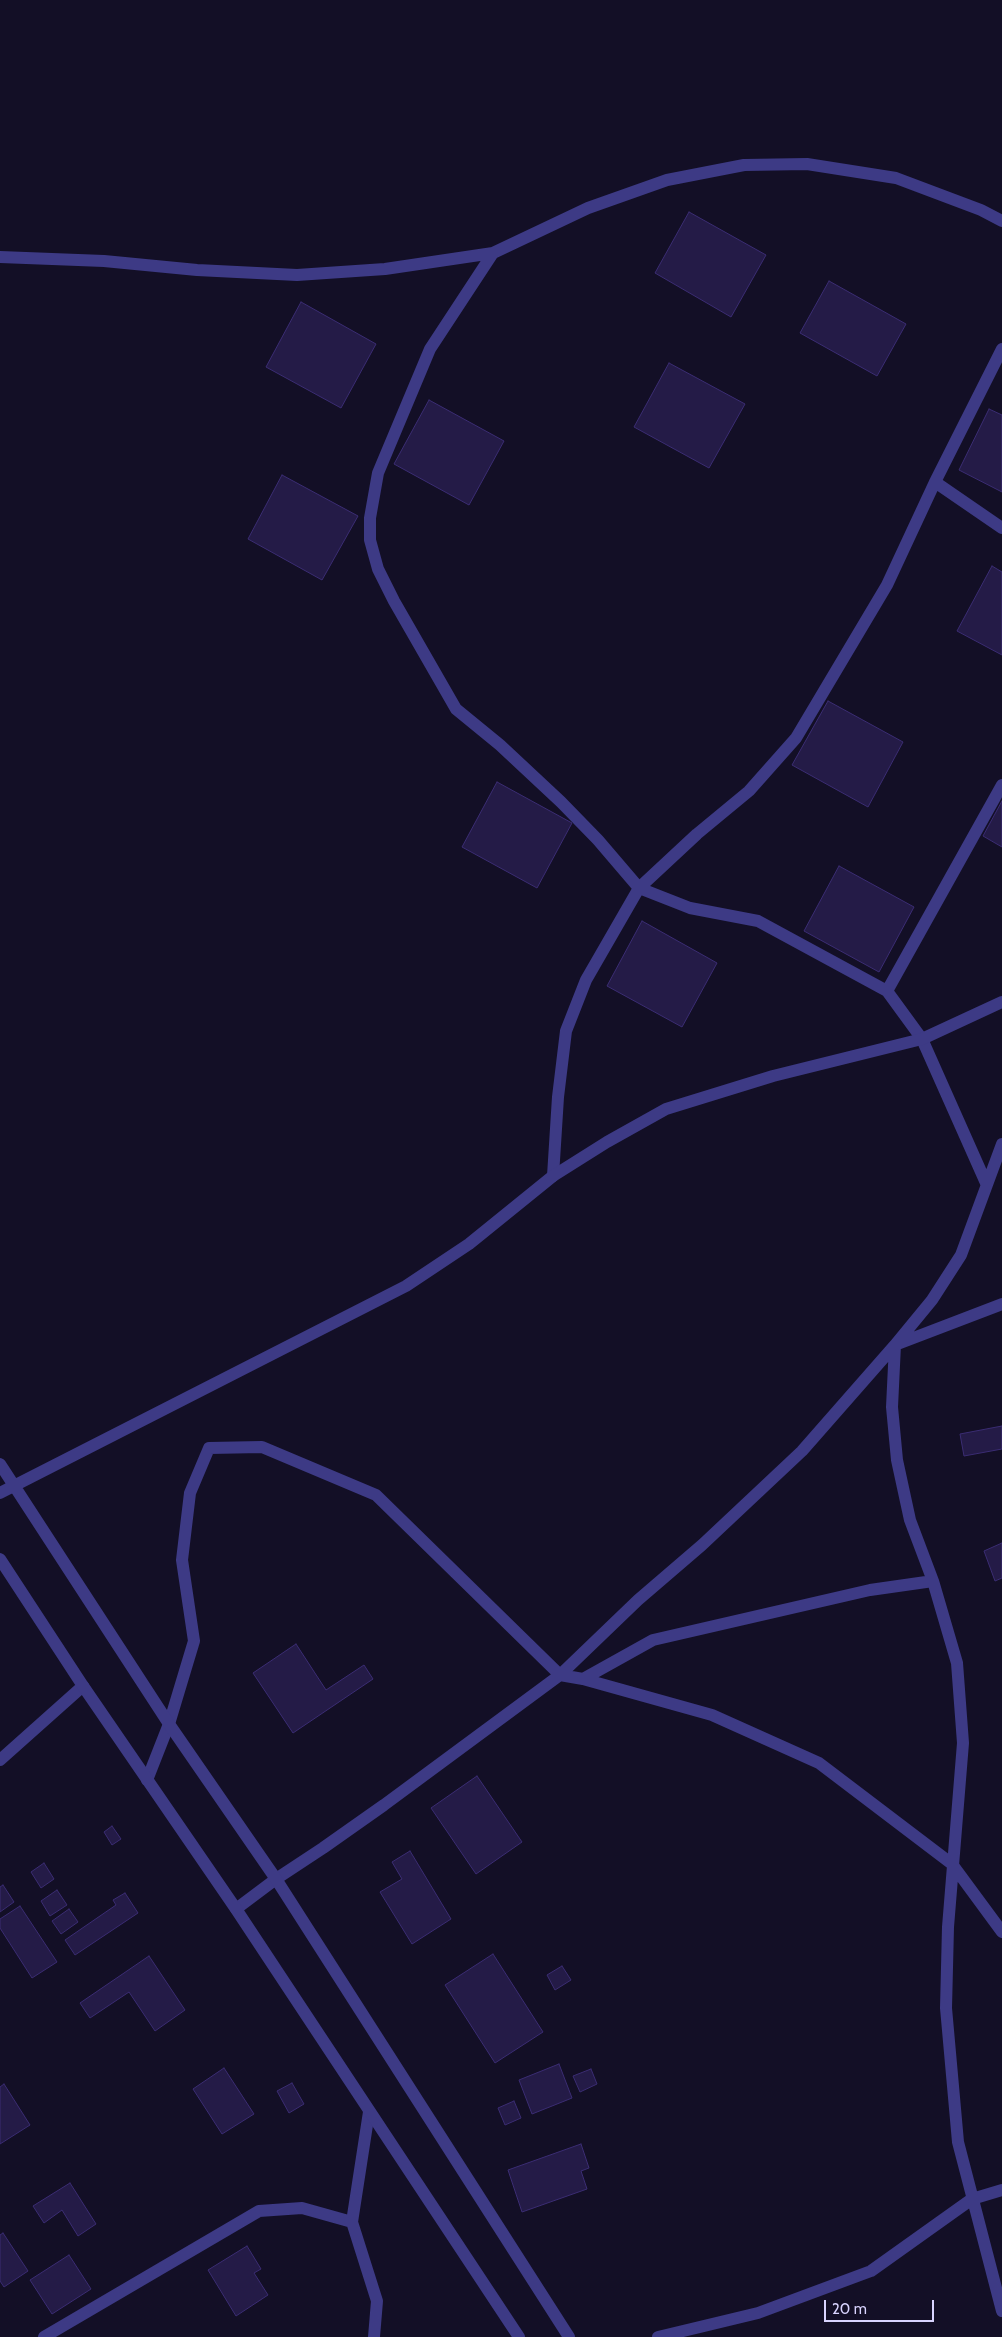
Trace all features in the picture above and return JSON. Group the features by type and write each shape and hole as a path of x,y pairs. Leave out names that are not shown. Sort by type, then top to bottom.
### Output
{"street":[{"path":"0,257 104,260 197,270 298,274 385,270 493,253 588,208 614,198 667,180 744,165 806,164 896,178 981,210 1002,221"},
{"path":"493,253 430,349 378,473 370,518 370,540 378,569 456,709 500,745 561,802 598,840 640,888 690,908 758,921 887,991 922,1039 986,1182"},
{"path":"553,1176 558,1097 566,1031 586,980 640,888 698,834 749,792 796,738 887,585 935,482 1002,349"},
{"path":"935,482 1002,528"},
{"path":"887,991 1002,785"},
{"path":"0,1493 406,1286 469,1244 553,1176 607,1142 666,1109 773,1076 922,1039 1002,1002"},
{"path":"236,1909 276,1879 346,1832 560,1675 638,1600 702,1545 802,1451 932,1300 961,1255 986,1182 1002,1144"},
{"path":"895,1344 1002,1304"},
{"path":"895,1344 892,1407 897,1460 910,1520 933,1581 957,1663 963,1743 952,1864 946,2008 958,2142 1002,2311"},
{"path":"147,1780 169,1724 194,1640 182,1560 190,1493 209,1448 262,1447 376,1495 560,1675 583,1679 712,1715 819,1763 952,1864 1002,1932"},
{"path":"0,1464 169,1724 276,1879 569,2337"},
{"path":"0,1559 147,1780 236,1909 368,2112 519,2337"},
{"path":"583,1679 653,1640 870,1590 933,1581"},
{"path":"0,1760 84,1686"},
{"path":"368,2112 352,2222 376,2301 374,2337"},
{"path":"658,2337 758,2313 871,2271 972,2199 1002,2190"},
{"path":"44,2337 258,2211 302,2208 352,2222"}],"building":[{"path":"689,212 766,255 731,317 655,273"},
{"path":"829,281 906,324 877,376 800,333"},
{"path":"301,302 376,344 341,408 266,367"},
{"path":"669,363 745,404 709,468 634,427"},
{"path":"429,400 504,441 469,505 394,464"},
{"path":"989,409 1002,415 1002,492 959,470"},
{"path":"282,475 358,516 322,580 248,539"},
{"path":"992,566 1002,572 1002,655 957,631"},
{"path":"828,701 903,742 868,807 792,765"},
{"path":"497,782 572,823 537,888 462,847"},
{"path":"1002,801 1002,847 983,836"},
{"path":"839,866 914,907 879,972 804,931"},
{"path":"642,921 717,963 682,1027 607,986"},
{"path":"1002,1426 1002,1449 964,1456 960,1434"},
{"path":"1002,1543 1002,1578 995,1581 984,1551"},
{"path":"296,1644 326,1690 364,1665 373,1679 293,1733 253,1673"},
{"path":"477,1776 522,1842 476,1874 431,1808"},
{"path":"112,1826 121,1839 112,1845 104,1832"},
{"path":"410,1851 451,1919 412,1944 380,1892 402,1879 392,1862"},
{"path":"44,1863 54,1879 41,1888 31,1872"},
{"path":"3,1885 14,1902 0,1912 0,1887"},
{"path":"57,1890 67,1905 50,1916 41,1901"},
{"path":"125,1893 138,1913 75,1955 65,1940 116,1905 113,1900"},
{"path":"20,1906 57,1962 32,1978 0,1928 0,1919"},
{"path":"69,1909 78,1922 61,1934 52,1921"},
{"path":"493,1954 543,2032 495,2063 445,1985"},
{"path":"149,1956 185,2010 155,2031 129,1992 90,2018 80,2003"},
{"path":"562,1966 571,1980 555,1990 547,1975"},
{"path":"559,2064 572,2098 532,2114 519,2080"},
{"path":"224,2068 254,2114 222,2134 193,2089"},
{"path":"591,2069 597,2084 580,2092 573,2076"},
{"path":"292,2083 304,2104 289,2113 277,2091"},
{"path":"4,2084 30,2125 0,2144 0,2087"},
{"path":"514,2101 521,2118 505,2125 498,2108"},
{"path":"581,2144 589,2168 581,2171 587,2189 522,2212 508,2170"},
{"path":"70,2183 96,2224 78,2236 62,2210 44,2223 33,2206"},
{"path":"3,2233 28,2271 4,2287 0,2281 0,2235"},
{"path":"247,2246 261,2269 254,2273 268,2295 236,2316 208,2270"},
{"path":"69,2255 91,2289 52,2314 30,2280"}]}
